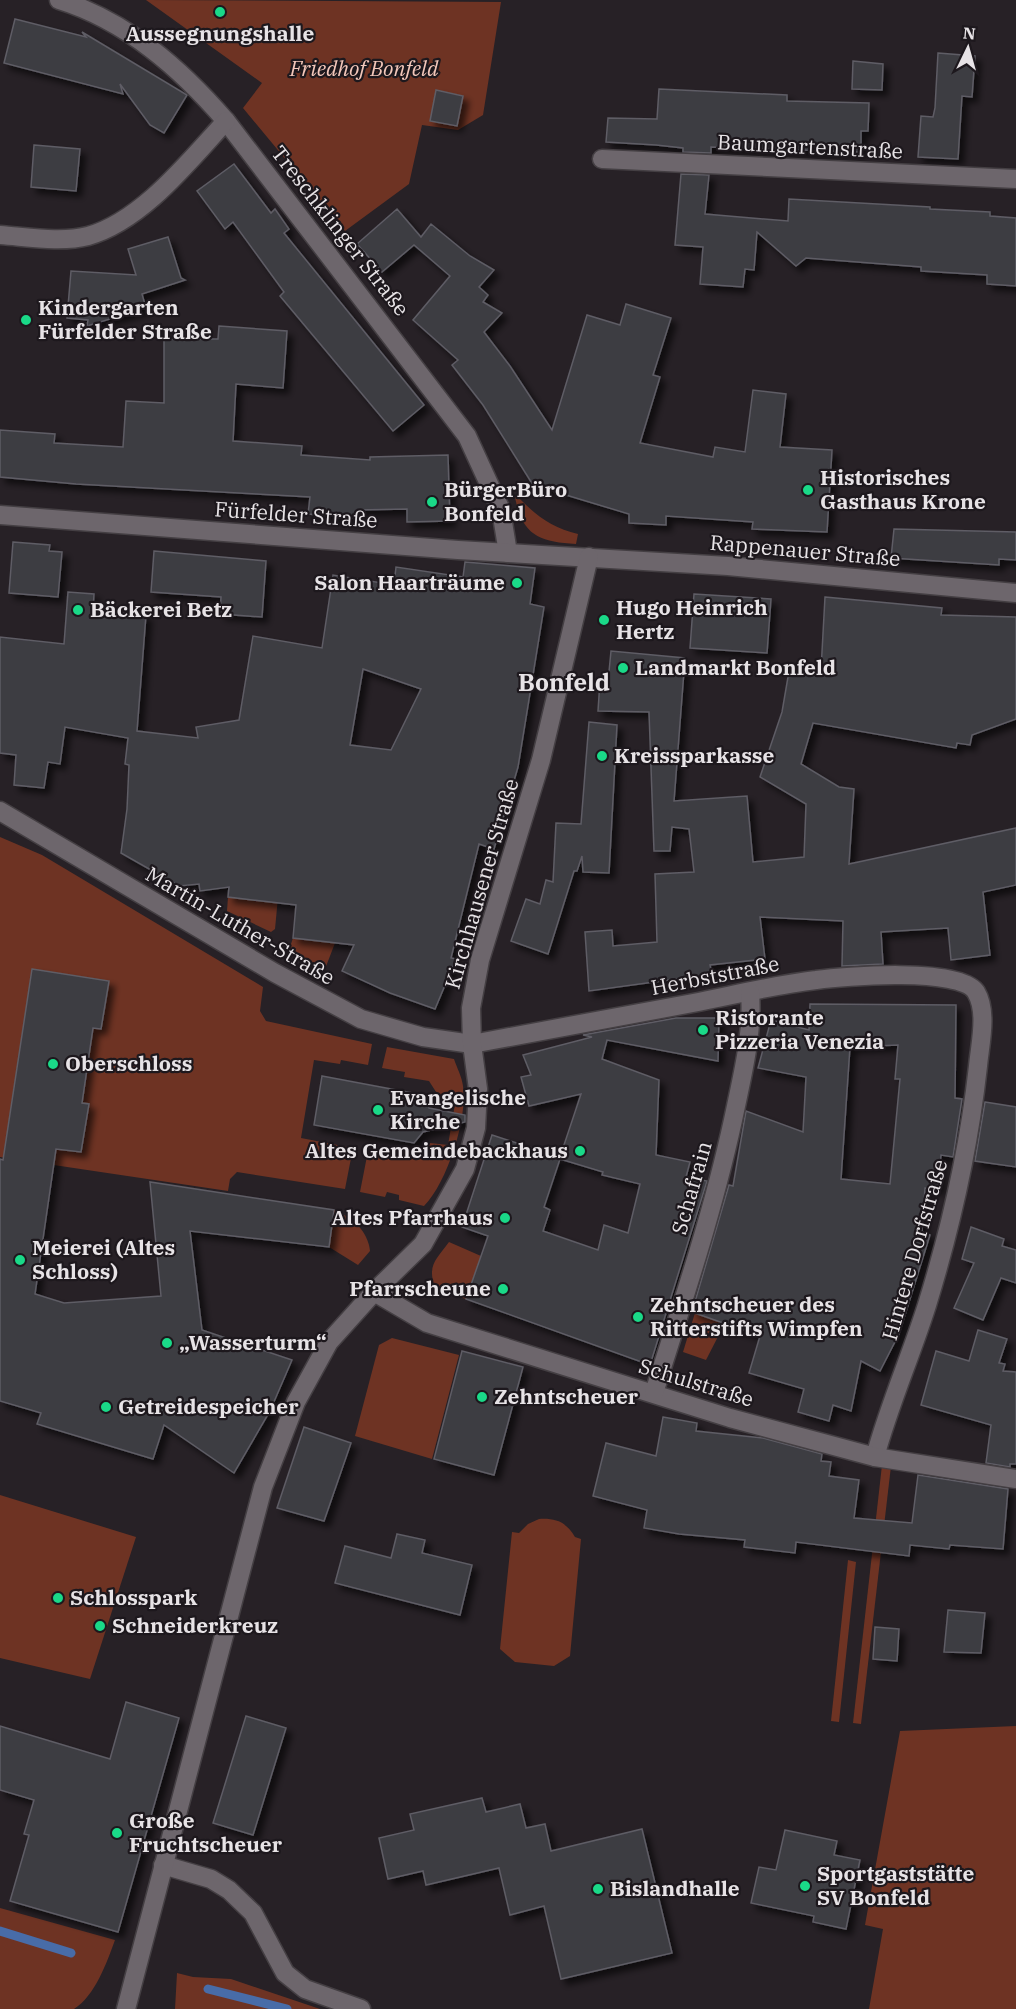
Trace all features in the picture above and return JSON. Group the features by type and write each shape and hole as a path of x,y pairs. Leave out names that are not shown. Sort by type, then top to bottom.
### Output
{"street":[{"name":"Treschklinger Straße","path":"59,0 108,20 145,43 204,94 226,121 467,436 501,510 508,553"},
{"path":"0,235 63,238 86,236 111,227 149,200 226,121"},
{"name":"Baumgartenstraße","path":"602,159 1016,180"},
{"name":"Fürfelder Straße","path":"0,515 589,557"},
{"name":"Rappenauer Straße","path":"589,557 801,572 1016,592"},
{"name":"Kirchhausener Straße","path":"126,2009 263,1487 296,1402 329,1342 374,1292 423,1244 465,1169 476,1128 478,1089 472,1044 471,1008 480,960 541,760 579,609 589,557"},
{"name":"Martin-Luther-Straße","path":"0,811 275,973 361,1019 423,1037 472,1044"},
{"name":"Herbststraße","path":"472,1044 818,980 866,976 937,978 968,984"},
{"name":"Hintere Dorfstraße","path":"875,1457 884,1423 926,1307 958,1196 975,1095 981,1039 981,1003 975,990 968,984"},
{"name":"Schafrain","path":"654,1393 726,1154 748,1051 752,1013 750,992"},
{"name":"Schulstraße","path":"374,1292 427,1323 730,1418 875,1457 1016,1479"},
{"path":"163,1864 211,1879 229,1890 253,1913 285,1973 305,1989 361,2009"}],"green space":[{"name":"Friedhof Bonfeld","path":"146,0 501,2 483,115 458,130 422,125 409,184 345,231 243,108 262,83"},
{"path":"517,496 545,520 578,534 576,544 552,541 534,534 522,520 515,497"},
{"path":"0,837 42,855 263,987 260,1011 266,1021 372,1044 368,1065 341,1060 340,1064 314,1060 301,1138 353,1148 345,1189 237,1172 230,1179 228,1191 0,1157"},
{"path":"228,897 278,897 275,929 271,932 227,911"},
{"path":"293,938 335,943 325,969 289,950"},
{"path":"387,1047 454,1059 462,1083 464,1099 454,1149 440,1182 424,1206 399,1200 399,1195 387,1192 385,1197 360,1192 368,1151 414,1158 430,1143 448,1145 456,1098 438,1095 429,1081 404,1077 405,1072 382,1068"},
{"path":"334,1210 353,1221 366,1237 370,1251 358,1265 329,1247"},
{"path":"449,1242 481,1256 466,1299 435,1288 432,1268"},
{"path":"702,1290 725,1323 706,1360 683,1352"},
{"path":"392,1338 459,1355 432,1459 355,1436 379,1345"},
{"path":"882,1465 891,1466 861,1724 853,1723"},
{"name":"Schlosspark","path":"0,1495 136,1537 90,1679 0,1658"},
{"path":"539,1519 560,1522 575,1537 581,1539 570,1656 554,1666 515,1662 500,1649 512,1532 519,1533 528,1524"},
{"path":"848,1560 856,1562 839,1722 831,1721"},
{"path":"1016,1726 1016,2009 869,2009 883,1929 865,1925 900,1731"},
{"path":"0,1908 115,1940 94,1987 74,2009 0,2009"},
{"path":"177,1973 193,1977 231,1979 320,2009 175,2009"}],"building":[{"path":"15,19 86,37 82,32 187,95 164,133 150,125 120,84 123,94 4,63"},
{"path":"938,53 975,56 972,97 962,96 958,159 918,157 921,116 933,117 935,108"},
{"path":"853,61 883,64 882,90 852,89"},
{"path":"659,89 787,95 787,101 869,103 868,131 861,131 861,152 711,147 711,153 683,152 683,148 606,142 608,118 657,119"},
{"path":"436,90 463,96 457,126 430,121"},
{"path":"34,145 80,149 76,191 31,187"},
{"path":"234,164 271,213 275,209 289,229 284,233 424,405 393,431 280,296 284,292 233,222 225,229 197,191"},
{"path":"681,174 709,175 705,214 788,221 789,199 990,212 990,216 1016,218 1016,286 987,284 987,275 921,271 921,267 806,258 796,266 757,232 754,270 745,269 743,287 700,284 703,247 675,245"},
{"path":"397,209 421,237 431,224 470,256 494,270 479,287 488,295 483,302 502,313 484,332 510,366 552,430 587,315 620,325 626,304 671,318 653,375 660,377 640,443 713,457 715,447 745,452 753,390 786,394 780,447 832,450 827,532 752,529 753,522 666,516 666,525 629,523 629,514 533,485 483,405 452,365 458,360 413,320 450,276 414,245 382,272 357,244"},
{"path":"168,237 181,278 185,280 142,294 146,308 87,326 88,320 67,318 71,271 136,275 128,249"},
{"path":"219,326 287,331 283,388 236,384 233,441 302,446 301,455 370,460 370,457 448,455 450,521 407,522 407,509 357,510 356,518 308,514 310,497 76,484 0,477 0,430 55,434 54,443 123,447 126,401 164,403 164,339 218,339"},
{"path":"894,529 1016,532 1016,560 999,559 999,565 891,558"},
{"path":"13,542 50,545 49,551 62,552 58,597 9,593"},
{"path":"154,551 266,561 262,617 220,614 221,597 151,592"},
{"path":"465,562 535,568 530,604 544,607 518,767 494,849 479,844 451,958 456,959 435,1009 390,993 342,971 354,945 293,938 296,905 228,897 229,887 200,891 199,884 179,886 121,853 127,809 129,765 125,764 128,738 65,727 60,764 48,762 44,788 14,785 16,755 0,753 0,637 64,644 68,592 94,594 93,611 146,615 137,731 198,738 196,727 239,720 253,636 322,648 333,575 394,585 396,567 463,577","holes":["363,669 421,689 391,750 350,745"]},
{"path":"694,594 771,599 767,653 690,648"},
{"path":"825,597 942,608 941,615 1016,617 1016,719 972,735 970,745 957,743 956,748 813,723 801,764 839,787 854,789 849,864 1016,828 1016,885 983,892 990,955 951,960 948,928 881,932 883,964 842,966 843,921 760,917 765,959 710,965 712,974 589,991 585,932 612,930 613,946 657,942 655,874 694,872 689,829 672,827 670,851 654,851 649,712 598,711 600,681 608,682 611,651 685,658 674,801 747,796 753,862 804,857 806,804 760,777 782,712 788,677 811,673 812,668 821,670"},
{"path":"589,722 617,725 609,873 583,872 582,856 577,871 574,871 548,954 511,941 526,899 540,904 546,880 553,882 556,823 581,824"},
{"path":"32,969 109,981 101,1029 93,1028 82,1103 89,1104 81,1152 56,1149 35,1294 64,1303 161,1296 150,1182 334,1210 329,1247 190,1231 202,1330 292,1360 270,1411 234,1473 164,1425 153,1459 37,1424 41,1413 0,1401 0,1159 3,1160"},
{"path":"810,1004 956,1005 955,1098 962,1099 953,1157 941,1155 938,1189 925,1188 922,1232 930,1235 899,1334 880,1371 861,1361 851,1411 833,1405 829,1421 798,1412 804,1389 749,1373 760,1336 692,1312 729,1185 733,1186 746,1111 803,1132 806,1077 758,1068 771,1020 809,1030","holes":["898,1045 895,1079 900,1079 890,1184 841,1179 850,1047"]},
{"path":"676,1018 719,1018 718,1061 607,1040 602,1059 659,1080 656,1155 690,1162 686,1177 707,1181 650,1365 466,1299 488,1236 462,1227 492,1135 560,1157 581,1094 529,1106 521,1077 531,1075 523,1055 592,1037 583,1035","holes":["560,1159 603,1172 602,1175 640,1184 628,1233 604,1225 598,1250 543,1231 550,1210 544,1207"]},
{"name":"Evangelische Kirche","path":"322,1076 423,1095 429,1108 465,1115 465,1122 423,1132 414,1143 314,1125"},
{"path":"985,1102 1016,1107 1016,1167 975,1161"},
{"path":"971,1227 1004,1239 1002,1246 1016,1250 1016,1283 1001,1278 983,1320 954,1308 974,1263 962,1259"},
{"path":"978,1330 1007,1339 999,1363 1005,1364 1003,1371 1016,1372 1016,1464 1010,1464 1010,1467 986,1463 991,1425 921,1405 936,1351 969,1361"},
{"name":"Zehntscheuer","path":"462,1351 523,1367 494,1475 434,1459"},
{"path":"663,1417 697,1423 696,1431 763,1438 822,1454 821,1461 831,1462 829,1476 859,1480 854,1518 912,1523 918,1475 1008,1489 1003,1549 950,1545 949,1549 910,1545 909,1556 796,1542 795,1553 744,1547 745,1540 679,1534 644,1528 647,1510 593,1496 606,1443 656,1456"},
{"path":"304,1427 351,1443 324,1521 277,1508"},
{"path":"397,1534 425,1540 422,1553 472,1565 460,1615 335,1583 345,1546 391,1558"},
{"path":"948,1610 985,1613 981,1653 944,1652"},
{"path":"875,1627 899,1629 897,1661 873,1659"},
{"path":"126,1702 179,1718 118,1932 10,1901 29,1835 24,1834 34,1800 0,1790 0,1726 110,1759"},
{"path":"246,1716 286,1728 253,1835 213,1823"},
{"name":"Bislandhalle","path":"482,1798 486,1812 520,1804 526,1828 545,1824 551,1851 642,1829 672,1953 561,1979 544,1906 510,1915 499,1868 426,1885 423,1871 388,1879 379,1838 414,1830 410,1814"},
{"name":"Sportgaststätte SV Bonfeld","path":"785,1830 837,1841 834,1855 860,1860 846,1929 813,1922 814,1916 751,1903 759,1867 776,1870"}],"waterway":[{"path":"0,1931 71,1953"},
{"path":"208,1989 287,2009"}],"place":[{"name":"Aussegnungshalle","path":"220,12"},
{"name":"Kindergarten Fürfelder Straße","path":"26,320"},
{"name":"Historisches Gasthaus Krone","path":"808,490"},
{"name":"BürgerBüro Bonfeld","path":"432,502"},
{"name":"Salon Haarträume","path":"517,583"},
{"name":"Bäckerei Betz","path":"78,610"},
{"name":"Hugo Heinrich Hertz","path":"604,620"},
{"name":"Landmarkt Bonfeld","path":"623,668"},
{"name":"Kreissparkasse","path":"602,756"},
{"name":"Ristorante Pizzeria Venezia","path":"703,1030"},
{"name":"Oberschloss","path":"53,1064"},
{"name":"Evangelische Kirche","path":"378,1110"},
{"name":"Altes Gemeindebackhaus","path":"580,1151"},
{"name":"Altes Pfarrhaus","path":"505,1218"},
{"name":"Meierei (Altes Schloss)","path":"20,1260"},
{"name":"Pfarrscheune","path":"503,1289"},
{"name":"Zehntscheuer des Ritterstifts Wimpfen","path":"638,1317"},
{"name":"„Wasserturm“","path":"167,1343"},
{"name":"Zehntscheuer","path":"482,1397"},
{"name":"Getreidespeicher","path":"106,1407"},
{"name":"Schlosspark","path":"58,1598"},
{"name":"Schneiderkreuz","path":"100,1626"},
{"name":"Große Fruchtscheuer","path":"117,1833"},
{"name":"Sportgaststätte SV Bonfeld","path":"805,1886"},
{"name":"Bislandhalle","path":"598,1889"}],"district":[{"name":"Bonfeld","path":"564,683"}]}
